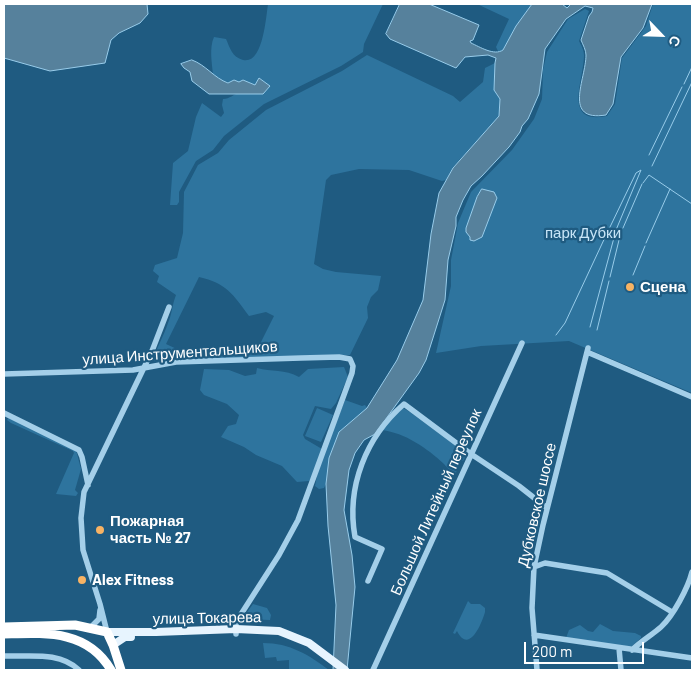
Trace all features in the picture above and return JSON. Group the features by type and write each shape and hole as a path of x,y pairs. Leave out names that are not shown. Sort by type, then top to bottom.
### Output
{"highway":[{"path":"4,627 74,625 107,632 121,670"},
{"path":"84,644 80,639 81,635 93,629"},
{"path":"4,634 53,634 66,636 93,650 111,670"},
{"path":"93,650 104,652 113,645"}],"main road":[{"name":"улица Токарева","path":"113,645 125,637 236,631"},
{"name":"улица Токарева","path":"107,632 236,631 268,634 287,638 330,661"},
{"path":"330,661 338,670"},
{"path":"330,661 345,670"}],"street":[{"path":"107,632 83,550 82,512 84,492 144,369 169,307"},
{"name":"Большой Литейный переулок","path":"373,670 522,344"},
{"name":"Дубковское шоссе","path":"537,670 532,598 534,567 587,350 692,398"},
{"name":"улица Инструментальщиков","path":"4,374 144,369 176,362 339,357 350,359 353,366 352,373 298,520 236,622 236,631"},
{"path":"368,581 382,549 355,537 352,510 358,471 379,432 390,416 404,404 547,508"},
{"path":"4,414 79,450 88,485"},
{"path":"534,567 545,563 607,573 672,612"},
{"path":"632,650 661,626 672,612 692,575"},
{"path":"93,629 99,619 100,606"},
{"path":"534,635 692,658"},
{"path":"619,648 621,670"},
{"path":"4,656 53,657 72,663 79,670"}],"green space":[{"path":"268,4 383,4 364,44 363,52 341,66 264,104 224,136 213,150 196,161 179,192 179,202 177,205 170,205 173,163 188,151 196,117 202,103 221,117 224,113 223,99 240,93 263,94 270,86 259,78 255,85 219,79 213,75 211,56 214,37 226,39 232,52 239,59 250,60 259,48 262,39"},
{"path":"477,4 532,4 516,26 503,50 499,53 496,47 509,19"},
{"name":"парк Дубки","path":"653,4 692,4 692,393 569,341 481,346 436,353 451,286 451,260 458,223 471,192 512,150 534,119 542,99 543,70 547,52 568,19 585,9 589,11 579,41 584,55 579,88 580,107 584,114 593,117 607,116 615,104 622,58 646,26"},
{"path":"367,55 453,96 460,102 483,82 485,68 495,63 494,90 500,99 499,116 453,167 446,180 442,181 409,170 359,169 331,175 326,180 314,264 323,269 336,272 381,276 378,290 371,297 367,307 368,318 350,355 196,360 194,354 199,352 259,346 274,316 266,312 249,316 228,290 208,279 199,277 166,344 181,351 183,355 180,359 162,362 153,361 169,320 176,295 157,282 159,276 153,271 155,265 177,258 183,233 184,192 198,165 218,153 229,140 266,110 342,71"},
{"path":"344,367 348,377 336,403 331,409 315,406 303,435 305,439 322,449 314,475 309,481 297,482 282,466 221,437 228,426 236,424 239,415 227,404 204,395 200,390 204,369 229,370 245,376 256,374 257,368 294,374 299,377 308,369"},
{"path":"345,400 362,406 365,405 367,408 339,432 326,484 324,488 319,489 315,486 319,466"},
{"path":"317,408 333,415 321,442 305,436"},
{"path":"403,408 467,454 463,461 458,459 455,466 458,469 454,476 444,464 423,447 399,434 382,430 392,416"},
{"path":"9,417 76,450 81,469 75,490 78,493 76,496 56,494 74,453 73,451 11,423 7,420"},
{"path":"468,601 471,604 480,604 485,608 485,612 474,635 466,640 457,631 455,634 453,633"},
{"path":"253,604 267,608 271,615 270,620 242,619"},
{"path":"600,624 613,631 635,633 641,636 641,638 631,647 566,638 569,630 580,625 593,632"},
{"path":"263,643 282,645 299,651 329,670 289,670 289,660 277,661 276,657 265,658"}],"shaded area":[{"path":"4,4 147,4 148,14 140,23 119,33 111,40 105,63 50,71 4,58"},
{"path":"400,4 429,4 479,25 473,40 470,41 471,43 487,50 499,52 503,50 516,26 532,4 562,4 567,8 571,4 652,4 643,28 621,57 613,104 606,115 593,115 584,112 580,105 586,55 581,40 593,8 585,6 566,19 545,49 539,94 528,119 509,147 471,186 463,200 456,217 456,226 448,260 445,300 426,360 419,373 375,434 364,440 355,453 349,470 344,510 352,555 355,587 347,670 333,670 336,605 326,484 329,458 339,432 367,408 397,360 423,300 431,234 439,193 453,168 499,116 500,99 494,90 496,58 488,55 465,57 456,68 390,39 386,34"},
{"path":"192,60 228,83 234,80 239,82 243,80 255,85 259,78 270,86 263,94 209,94 192,81 190,72 181,64"},
{"path":"482,189 494,192 497,198 482,237 474,241 470,240 466,228 477,197"}],"waterway":[{"path":"684,84 692,67"},
{"path":"652,166 692,82"},
{"path":"649,155 682,87"},
{"path":"610,227 636,173 641,170 616,230"},
{"path":"643,183 649,175 692,204"},
{"path":"623,228 642,184"},
{"path":"646,243 670,189"},
{"path":"556,335 565,323 608,231"},
{"path":"590,327 615,234"},
{"path":"610,277 620,236"},
{"path":"633,275 645,246"},
{"path":"597,330 609,281"}],"place":[{"name":"Сцена","path":"630,287"},
{"name":"Пожарная часть № 27","path":"100,530"},
{"name":"Alex Fitness","path":"82,580"}]}
